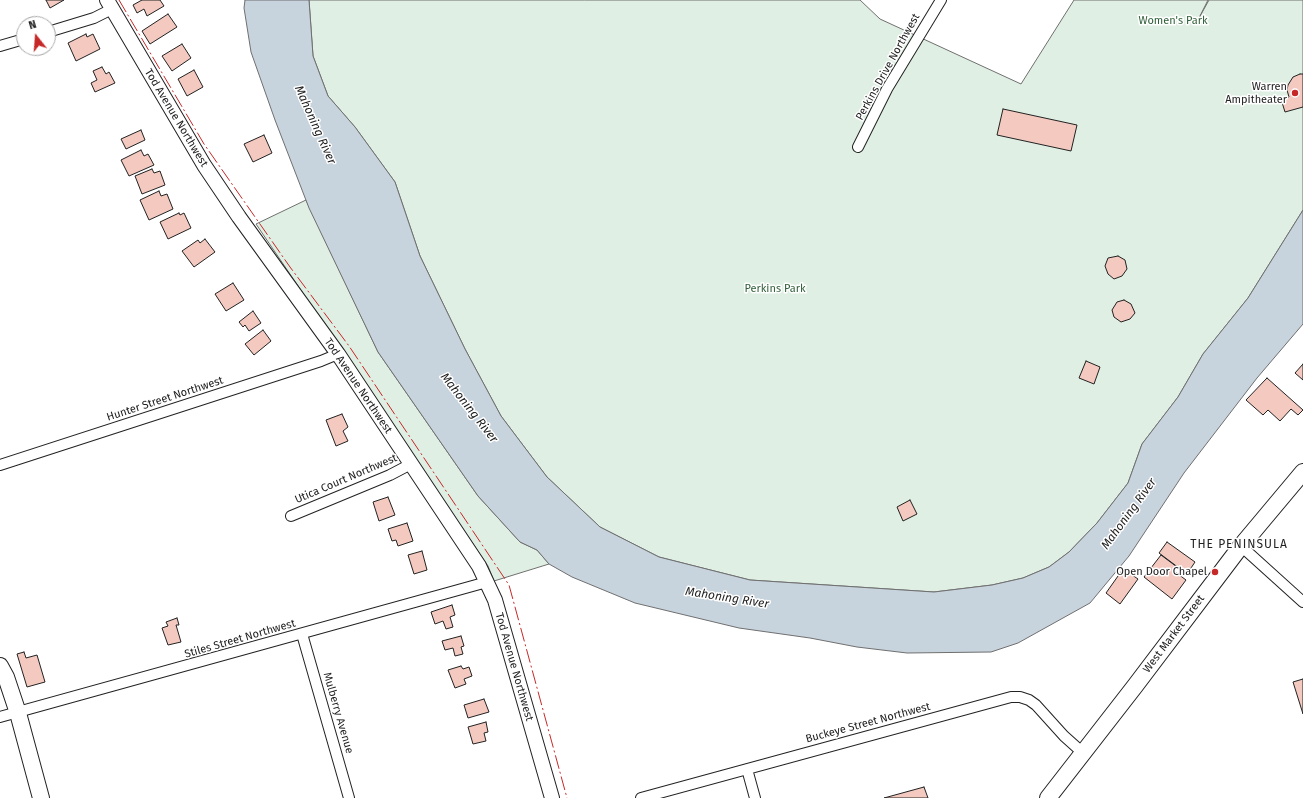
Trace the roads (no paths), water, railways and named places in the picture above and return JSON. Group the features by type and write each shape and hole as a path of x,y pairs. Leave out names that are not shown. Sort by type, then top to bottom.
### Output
{"main road":[{"name":"Tod Avenue Northwest","path":"109,4 204,165 239,217 338,354 479,566 495,600 552,798"},
{"name":"West Market Street","path":"1048,798 1131,692 1241,546 1303,472"},
{"path":"0,666 6,677 18,713 41,798"}],"street":[{"name":"Perkins Drive Northwest","path":"858,147 887,89 941,0"},
{"path":"56,30 94,18 109,4"},
{"path":"0,46 16,41"},
{"name":"Hunter Street Northwest","path":"0,464 321,361 338,354"},
{"name":"Utica Court Northwest","path":"291,516 390,475 411,464"},
{"path":"1241,546 1303,602"},
{"name":"Stiles Street Northwest","path":"0,717 487,582"},
{"name":"Mulberry Avenue","path":"302,634 349,798"},
{"name":"Buckeye Street Northwest","path":"641,798 1011,697 1024,698 1036,705 1064,736 1083,753"},
{"path":"747,769 755,798"}],"water":[{"name":"Mahoning River","path":"245,0 309,0 313,56 328,96 355,127 395,182 420,256 465,349 501,416 547,477 600,527 659,557 750,580 934,592 992,585 1023,578 1049,567 1069,552 1097,523 1128,483 1142,444 1178,397 1203,354 1248,298 1303,210 1303,324 1257,378 1184,473 1129,556 1090,603 1018,643 991,652 907,653 857,647 810,638 739,628 635,603 572,577 549,564 537,550 520,542 478,496 378,352 309,208 275,120 251,52 244,8"}],"place":[{"name":"Warren Ampitheater","path":"1295,93"},
{"name":"Open Door Chapel","path":"1215,572"}],"district":[{"name":"THE PENINSULA","path":"1239,545"}],"park label":[{"name":"Women's Park","path":"1173,21"},
{"name":"Perkins Park","path":"775,289"}]}
